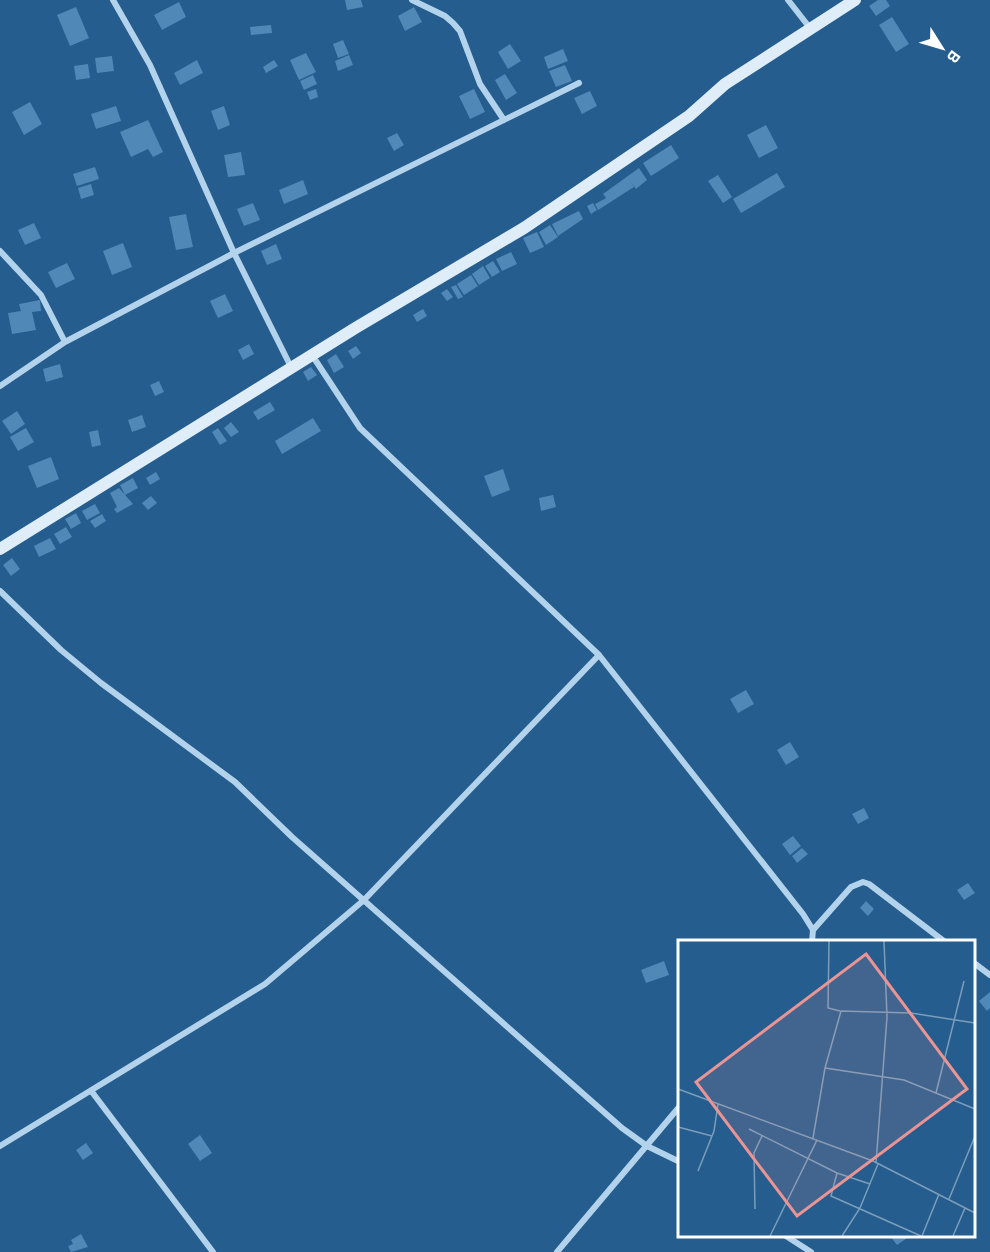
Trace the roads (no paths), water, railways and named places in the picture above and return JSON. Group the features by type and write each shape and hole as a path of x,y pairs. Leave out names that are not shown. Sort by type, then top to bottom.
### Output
{"main road":[{"path":"0,549 312,354 524,228 689,116 725,84 855,0"}],"street":[{"path":"113,0 150,65 234,253 291,367"},
{"path":"412,0 445,16 453,23 459,31 480,84 504,120"},
{"path":"788,0 810,28"},
{"path":"0,386 65,342 234,253 579,83"},
{"path":"0,250 41,295 65,342"},
{"path":"312,354 360,428 599,654 813,930"},
{"path":"0,591 61,650 101,683 235,782 292,837 607,1116 647,1146 678,1161"},
{"path":"0,1146 92,1092 264,984 364,900 599,654"},
{"path":"812,940 813,930 851,887 863,882 870,884 942,940"},
{"path":"975,964 990,975"},
{"path":"92,1092 213,1252"},
{"path":"557,1252 678,1108"},
{"path":"788,1237 810,1252"}]}
